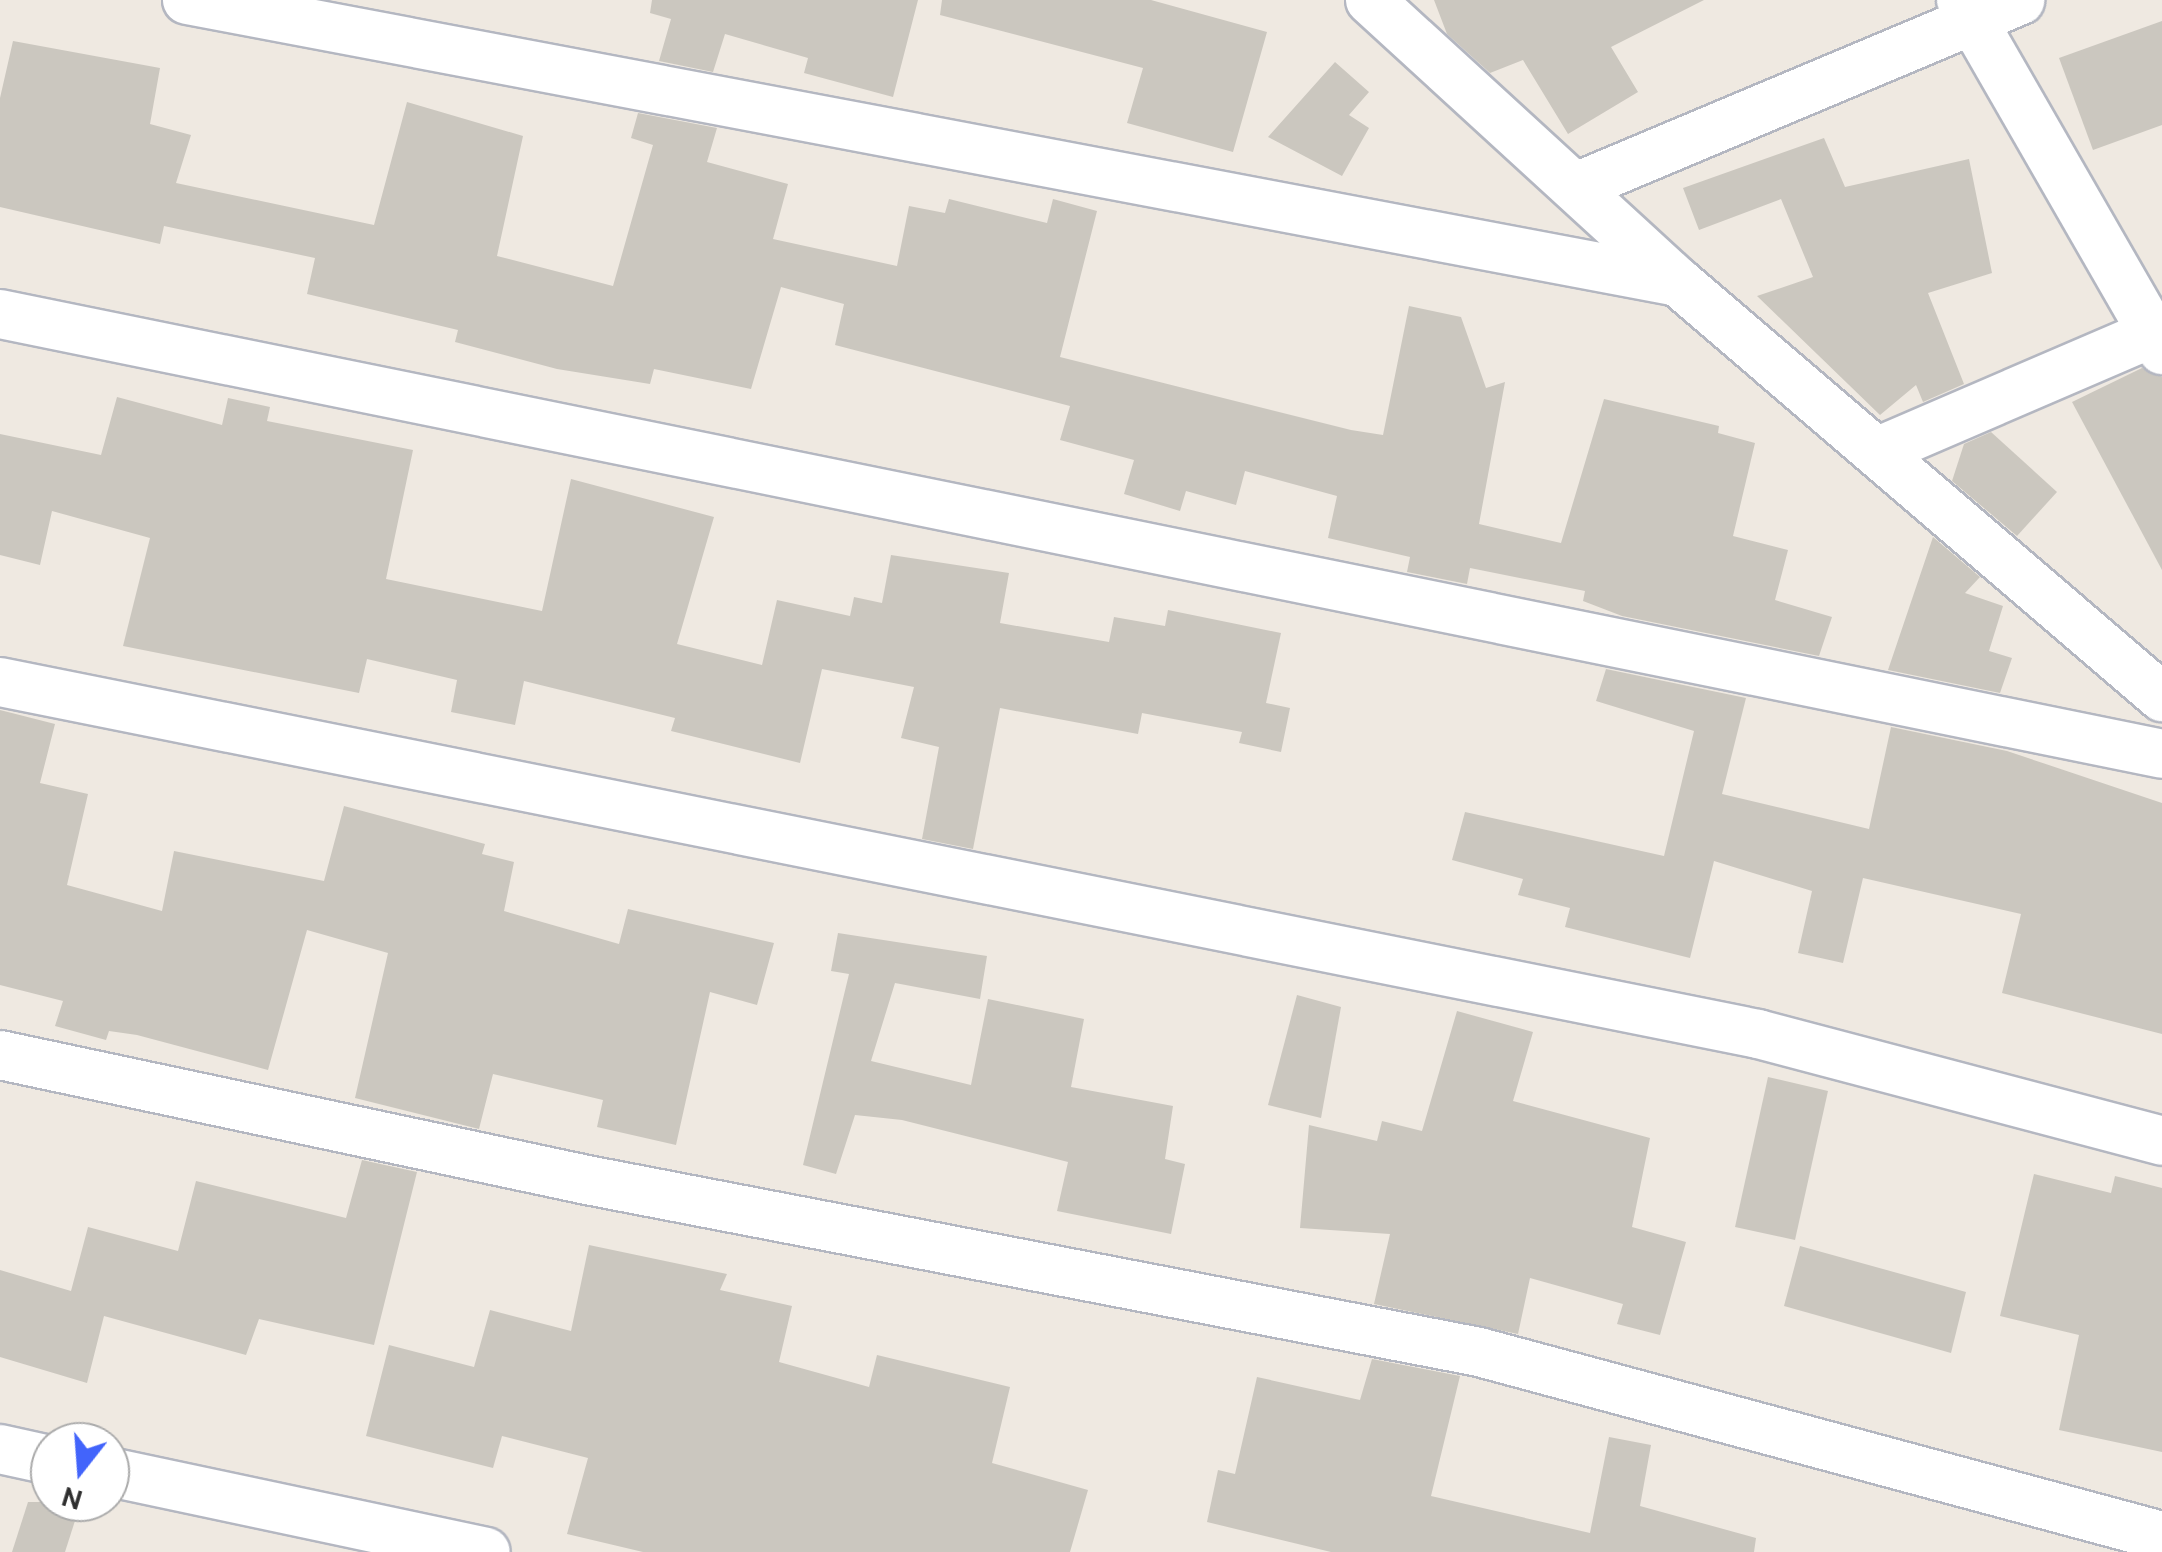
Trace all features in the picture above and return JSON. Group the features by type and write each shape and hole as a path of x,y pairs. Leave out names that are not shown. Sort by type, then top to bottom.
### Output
{"street":[{"path":"187,0 1678,282"},
{"path":"1370,0 1678,282 1880,450 2162,697"},
{"path":"1576,187 1966,9 2020,0"},
{"path":"1880,450 2159,338 1966,9"},
{"path":"0,314 2162,754"},
{"path":"0,682 1758,1034 2162,1141"},
{"path":"0,1055 587,1180 1478,1352 2162,1536"},
{"path":"0,1449 30,1456"},
{"path":"130,1476 486,1552"}],"building":[{"path":"652,0 918,0 893,97 804,73 808,58 725,34 713,72 659,61 671,19 650,13"},
{"path":"942,0 1151,0 1267,32 1233,152 1127,123 1143,68 940,15"},
{"path":"1434,0 1704,0 1611,47 1638,92 1568,134 1523,60 1490,73 1447,34"},
{"path":"2162,21 2162,125 2093,150 2059,58"},
{"path":"13,41 160,68 150,124 191,135 176,183 374,225 407,102 523,136 497,256 613,286 653,145 631,138 638,113 717,128 707,162 788,184 773,239 897,266 909,206 945,213 949,199 1047,223 1053,199 1097,211 1060,357 1351,430 1383,435 1409,306 1461,317 1486,388 1505,382 1479,524 1561,543 1604,399 1719,426 1718,433 1755,443 1733,536 1788,550 1775,600 1832,617 1819,656 1622,616 1583,601 1585,591 1470,568 1467,584 1407,572 1410,557 1328,538 1337,496 1245,471 1236,505 1186,491 1180,511 1124,494 1134,460 1060,440 1070,406 835,345 844,304 781,287 751,389 654,369 650,384 557,369 455,342 458,330 307,294 315,258 164,226 160,244 0,207 0,98"},
{"path":"1335,62 1369,92 1349,115 1369,128 1342,176 1268,137"},
{"path":"1824,138 1845,187 1969,159 1992,273 1928,293 1964,384 1923,402 1916,385 1880,415 1757,296 1813,277 1781,199 1699,230 1683,188"},
{"path":"2142,368 2162,377 2162,570 2072,402"},
{"path":"117,397 222,425 228,398 270,407 267,421 413,450 386,579 542,611 571,479 714,517 677,644 762,665 777,600 850,616 854,597 882,603 891,555 1009,573 1000,623 1109,642 1114,617 1165,626 1168,610 1281,633 1266,703 1290,708 1281,752 1239,743 1242,732 1142,713 1138,734 1000,708 973,849 922,839 939,747 901,738 914,687 822,669 800,763 671,731 675,718 524,681 515,725 451,712 457,680 367,659 359,693 123,646 150,538 52,511 40,565 0,555 0,434 101,455"},
{"path":"1991,432 2057,492 2017,536 1952,481 1964,444"},
{"path":"1933,537 1980,577 1965,593 2003,606 1989,651 2012,658 2000,693 1888,670"},
{"path":"1606,669 1746,698 1722,794 1869,829 1891,727 2007,751 2162,803 2162,1034 2002,993 2021,914 1863,878 1843,963 1798,953 1812,891 1714,861 1690,958 1565,927 1570,908 1518,895 1523,879 1452,860 1465,812 1664,856 1694,731 1596,701"},
{"path":"0,710 55,724 40,783 88,794 67,885 162,911 174,851 324,881 344,806 485,844 482,854 514,862 504,911 619,944 628,909 774,943 757,1005 710,992 676,1145 597,1127 603,1100 493,1074 479,1129 355,1098 388,953 307,930 268,1070 137,1035 109,1031 106,1040 55,1026 63,1001 0,985"},
{"path":"838,933 987,956 980,999 895,983 871,1061 971,1085 988,999 1084,1019 1071,1087 1173,1106 1165,1159 1185,1164 1171,1234 1057,1211 1068,1162 902,1120 855,1115 836,1174 803,1165 849,974 831,971"},
{"path":"1297,995 1341,1007 1321,1118 1268,1105"},
{"path":"1457,1011 1533,1032 1513,1101 1650,1138 1632,1227 1686,1242 1660,1335 1617,1324 1623,1304 1530,1278 1518,1334 1374,1304 1390,1234 1300,1228 1309,1125 1377,1141 1382,1121 1422,1131"},
{"path":"1768,1077 1828,1091 1795,1240 1735,1227"},
{"path":"362,1160 417,1172 374,1345 259,1319 246,1355 104,1316 87,1383 0,1357 0,1270 71,1291 88,1227 178,1251 196,1181 346,1218"},
{"path":"2034,1174 2111,1193 2115,1176 2162,1188 2162,1452 2059,1430 2079,1335 2000,1316"},
{"path":"589,1245 727,1274 720,1290 792,1306 779,1362 869,1387 877,1355 1010,1387 992,1463 1088,1490 1070,1552 643,1552 567,1534 588,1458 502,1436 493,1468 366,1436 389,1345 474,1367 490,1310 571,1331"},
{"path":"1800,1246 1966,1292 1951,1353 1784,1306"},
{"path":"1372,1359 1460,1376 1431,1496 1590,1533 1609,1437 1651,1445 1640,1506 1756,1538 1754,1552 1331,1552 1207,1522 1218,1470 1235,1474 1257,1377 1360,1400"},
{"path":"28,1502 30,1522 75,1522 65,1552 12,1552"}]}
